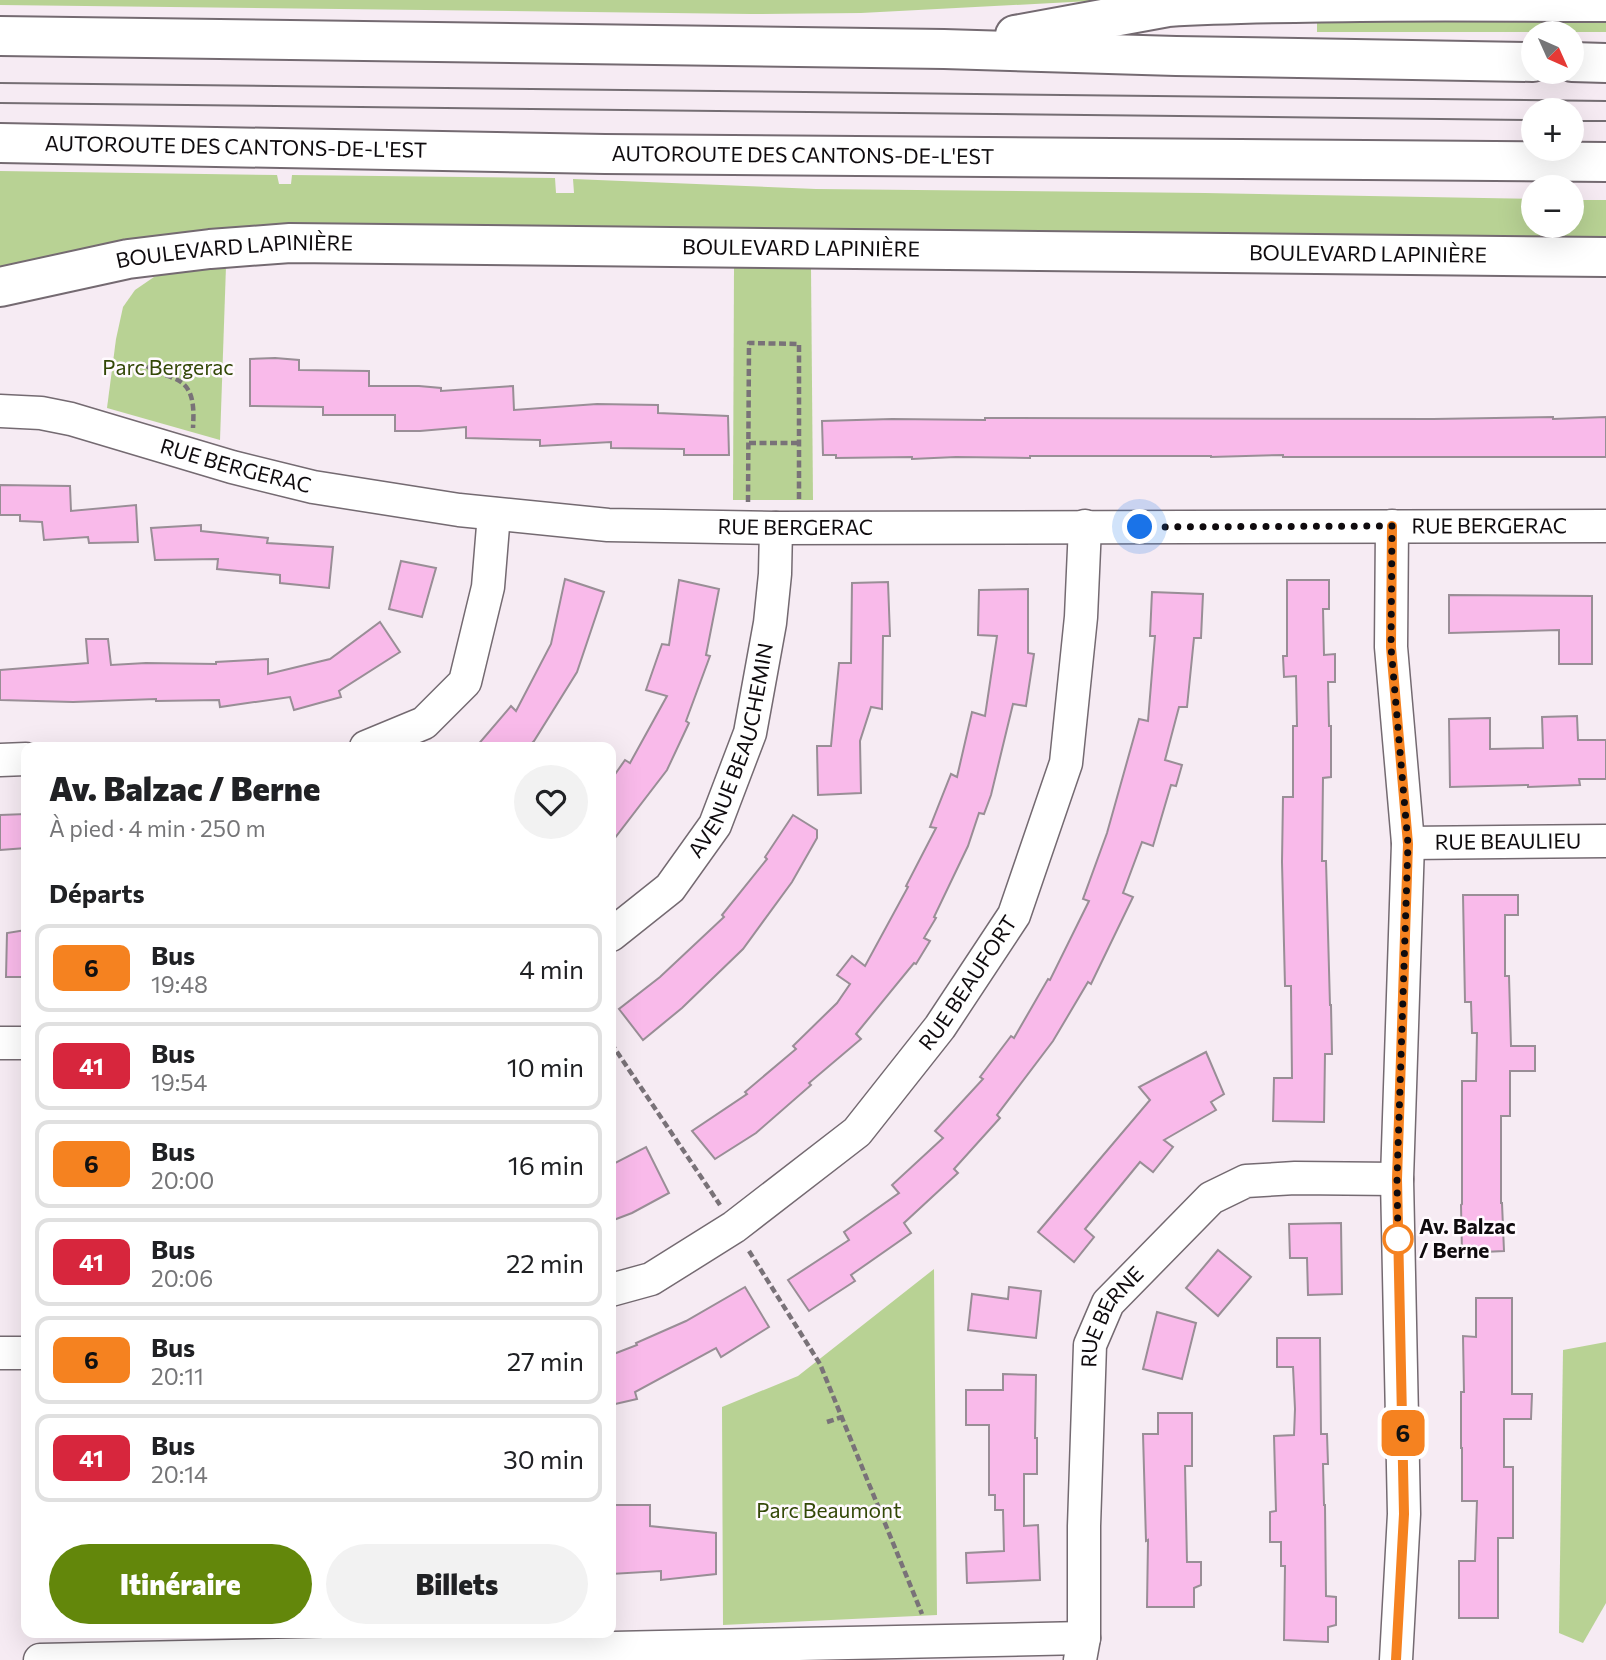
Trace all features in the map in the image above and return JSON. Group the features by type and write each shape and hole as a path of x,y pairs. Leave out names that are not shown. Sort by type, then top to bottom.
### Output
{"main road":[{"path":"944,49 1168,7 1273,2 1606,2"},
{"path":"0,36 944,49 1521,62"},
{"path":"1584,62 1606,63"},
{"name":"AUTOROUTE DES CANTONS-DE-L'EST","path":"0,143 605,154 1606,162"},
{"name":"BOULEVARD LAPINIÈRE","path":"0,286 152,255 290,243 1606,257"}],"street":[{"name":"RUE BERGERAC","path":"0,411 41,413 71,419 232,467 313,487 459,510 608,525 776,528 1606,526"},
{"path":"378,742 424,723 465,682 488,587 494,514"},
{"name":"RUE BEAUFORT","path":"616,1289 651,1279 734,1227 858,1132 940,1027 1014,915 1066,763 1082,617 1085,526"},
{"path":"1392,526 1391,647 1408,844 1397,1179 1404,1514 1396,1660"},
{"name":"AVENUE BEAUCHEMIN","path":"616,931 670,888 715,825 750,733 770,623 776,528"},
{"path":"0,760 21,759"},
{"name":"RUE BEAULIEU","path":"1408,844 1606,841"},
{"path":"0,1043 21,1043"},
{"name":"RUE BERNE","path":"1082,1649 1090,1345 1108,1303 1211,1198 1246,1181 1295,1178 1397,1179"},
{"path":"0,1353 21,1353"},
{"path":"40,1660 933,1641 1082,1649"}],"path":[{"path":"748,503 749,343 799,344 799,503"},
{"path":"147,366 187,386 193,403 193,433"},
{"path":"749,443 799,443"},
{"path":"616,1050 734,1227 820,1364 933,1641"},
{"path":"827,1422 842,1417"}],"green space":[{"path":"0,0 1109,0 861,13 751,14 0,5"},
{"path":"1317,17 1606,18 1606,32 1584,32 1584,21 1521,21 1521,32 1317,32"},
{"path":"0,171 277,175 279,184 291,184 292,175 555,178 556,193 574,193 573,179 816,189 1521,199 1521,238 1584,238 1584,200 1606,200 1606,239 291,225 250,226 130,239 0,269"},
{"name":"Parc Bergerac","path":"226,266 220,440 107,408 123,307 135,290 154,277 171,271"},
{"path":"734,268 811,268 813,500 733,500"},
{"name":"Parc Beaumont","path":"934,1269 937,1615 723,1625 722,1407 798,1376"},
{"path":"1606,1342 1606,1603 1583,1643 1559,1633 1563,1350"}],"building":[{"path":"250,359 299,360 299,370 369,371 369,386 419,386 441,388 441,391 513,386 514,410 597,404 658,405 658,413 728,416 729,455 684,455 684,449 611,448 611,442 540,446 540,440 466,438 466,427 395,431 395,415 323,415 323,407 250,406"},
{"path":"1606,417 1606,457 1283,455 836,458 836,455 823,455 822,421 985,418"},
{"path":"0,485 70,486 71,511 136,505 138,542 89,543 88,537 44,540 42,522 20,521 20,515 0,515"},
{"path":"201,525 201,531 268,538 267,543 333,547 329,588 280,583 280,575 217,569 218,559 155,560 151,528"},
{"path":"401,561 436,568 422,617 389,609"},
{"path":"565,579 604,592 577,672 534,741 480,742 511,706 516,711 551,644"},
{"path":"679,580 719,589 706,655 710,656 686,721 689,723 667,770 616,836 616,773 625,760 630,763 667,696 646,690 662,644 669,645"},
{"path":"1287,580 1329,580 1329,609 1323,609 1324,655 1335,654 1335,682 1328,682 1331,777 1323,778 1322,861 1326,861 1332,1054 1325,1054 1324,1122 1273,1121 1274,1078 1292,1078 1291,986 1285,986 1282,862 1283,797 1293,797 1293,726 1297,726 1296,676 1284,677 1283,656 1287,656"},
{"path":"888,582 890,636 883,636 882,709 871,707 860,741 861,793 818,795 817,746 831,746 839,663 851,663 852,583"},
{"path":"1028,589 1028,653 1034,654 1026,706 1013,704 991,795 984,814 979,813 968,846 934,917 936,918 924,938 930,941 916,964 914,963 856,1034 861,1039 756,1133 715,1159 692,1131 747,1094 745,1092 796,1049 793,1046 837,1003 850,984 837,975 852,956 865,966 936,828 930,827 951,774 957,777 972,712 985,716 997,636 978,635 979,590"},
{"path":"1152,592 1203,594 1201,638 1194,638 1187,707 1179,707 1165,760 1182,765 1176,786 1171,785 1153,846 1142,842 1123,893 1133,897 1091,984 1088,982 1053,1041 997,1115 1000,1118 954,1169 958,1173 904,1223 911,1233 851,1275 855,1281 809,1311 788,1280 849,1240 844,1232 899,1193 892,1185 943,1138 935,1131 983,1079 980,1077 1011,1036 1014,1038 1048,979 1050,980 1089,901 1083,899 1107,833 1139,719 1148,721 1155,636 1150,636"},
{"path":"1449,595 1592,596 1592,664 1559,664 1559,630 1449,633"},
{"path":"380,622 400,652 339,691 341,697 294,710 290,697 220,707 219,700 0,700 0,670 88,663 86,639 108,639 111,665 216,664 268,659 268,674 330,659"},
{"path":"1577,716 1578,740 1606,740 1606,779 1579,779 1580,785 1450,787 1449,719 1490,718 1490,749 1543,748 1542,717"},
{"path":"21,814 21,848 0,850 0,815"},
{"path":"793,815 817,830 817,838 792,882 743,949 682,1008 643,1040 619,1009 660,977 724,917 722,915 767,859 765,857"},
{"path":"1463,895 1518,895 1518,915 1505,915 1505,976 1509,976 1511,1046 1535,1046 1535,1071 1510,1071 1510,1116 1501,1116 1504,1251 1462,1253 1462,1081 1476,1081 1477,1033 1472,1033 1471,1002 1465,1002"},
{"path":"21,931 21,977 6,977 7,933"},
{"path":"1206,1052 1224,1094 1211,1102 1216,1110 1164,1140 1173,1147 1153,1172 1140,1162 1085,1229 1094,1237 1074,1262 1038,1232 1150,1100 1139,1087"},
{"path":"646,1147 669,1193 616,1219 616,1162"},
{"path":"1341,1223 1342,1294 1308,1295 1307,1258 1290,1258 1289,1224"},
{"path":"1218,1250 1251,1277 1218,1316 1186,1288"},
{"path":"745,1287 769,1327 721,1357 716,1348 635,1392 637,1399 616,1404 616,1353 686,1321"},
{"path":"1009,1287 1041,1291 1036,1338 968,1330 972,1294 1008,1299"},
{"path":"1476,1298 1512,1298 1512,1394 1532,1394 1531,1419 1504,1419 1504,1467 1513,1467 1513,1538 1498,1538 1498,1618 1459,1618 1459,1561 1475,1561 1477,1501 1462,1501 1461,1392 1464,1392 1463,1336 1476,1337"},
{"path":"1157,1312 1196,1323 1182,1379 1143,1369"},
{"path":"1277,1338 1320,1338 1321,1434 1327,1434 1328,1464 1323,1464 1326,1596 1336,1597 1336,1625 1328,1627 1328,1642 1284,1640 1285,1566 1281,1566 1281,1542 1270,1542 1270,1512 1276,1511 1274,1436 1294,1435 1295,1409 1293,1367 1277,1367"},
{"path":"1003,1374 1036,1375 1037,1474 1024,1474 1024,1526 1038,1525 1040,1580 967,1583 966,1553 1004,1551 1003,1510 995,1510 995,1495 989,1495 989,1425 966,1425 966,1390 1003,1390"},
{"path":"1158,1413 1192,1413 1192,1466 1185,1466 1187,1562 1201,1562 1201,1585 1194,1588 1194,1607 1147,1607 1148,1540 1146,1541 1143,1434 1158,1434"},
{"path":"616,1505 650,1505 650,1526 716,1533 716,1574 661,1580 661,1571 616,1574"}],"tram line":[{"path":"0,83 1606,101"},
{"path":"0,103 1521,120"},
{"path":"1584,121 1606,121"}],"bus line":[{"name":"6","path":"1392,526 1391,647 1408,844 1397,1179 1404,1514 1396,1660"}],"place":[{"name":"Av. Balzac / Berne","path":"1398,1239"}],"route":[{"path":"1140,527 1392,526 1391,647 1408,844 1397,1179 1398,1239"}]}
